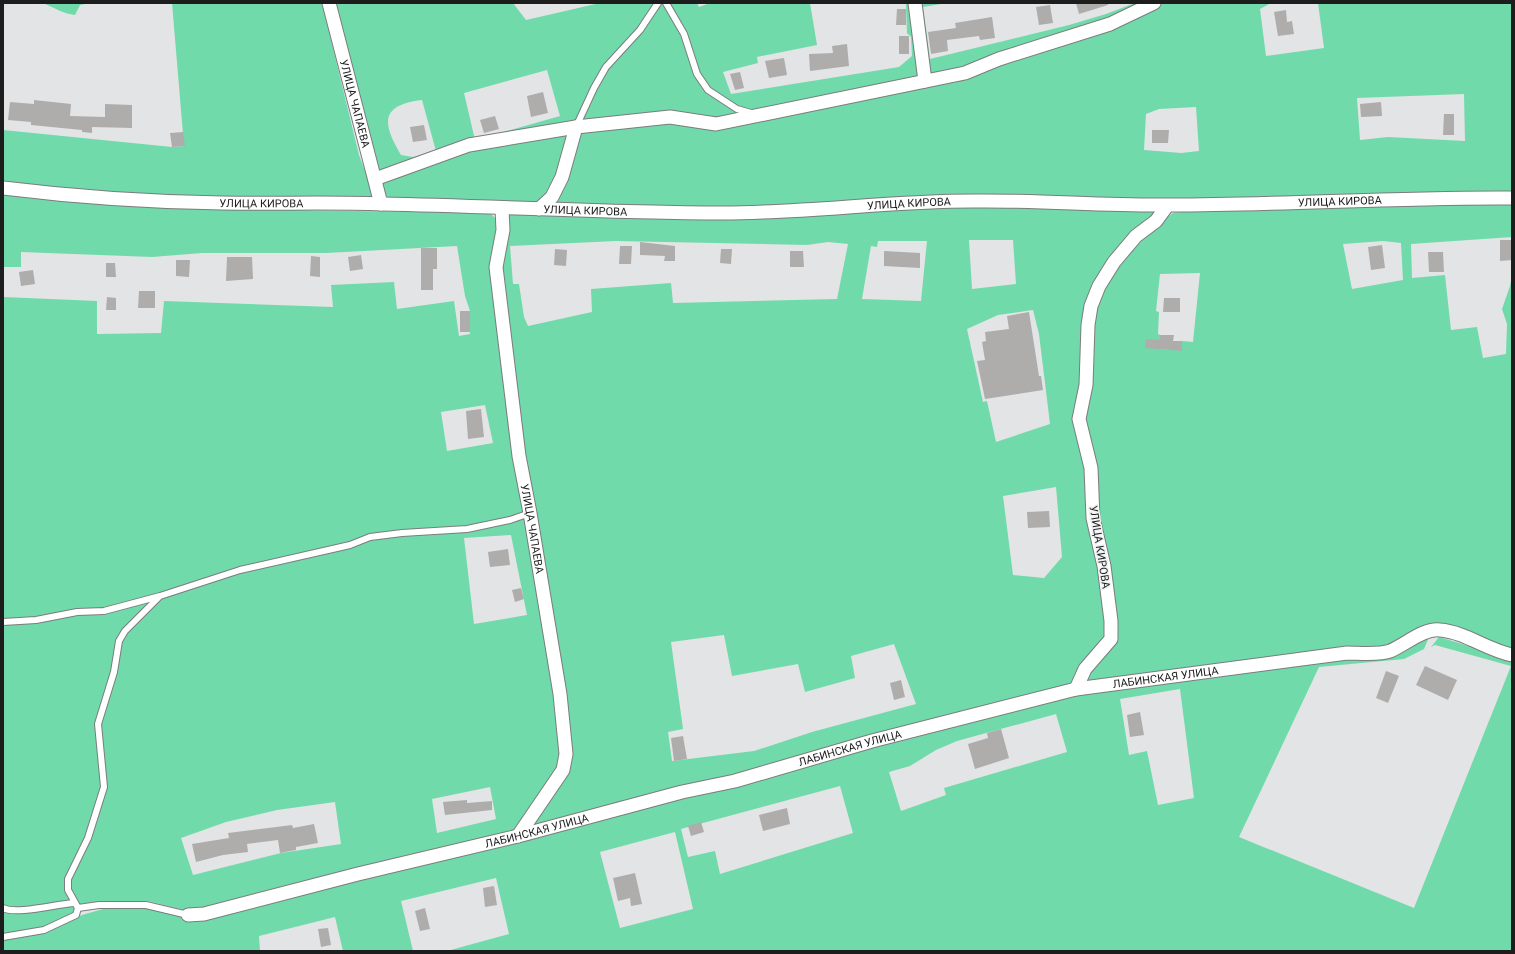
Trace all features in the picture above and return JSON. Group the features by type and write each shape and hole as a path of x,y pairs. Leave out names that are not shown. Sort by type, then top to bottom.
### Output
{"street":[{"name":"УЛИЦА ЧАПАЕВА","path":"329,3 381,204"},
{"path":"915,3 925,81"},
{"path":"375,179 469,145 576,127 670,117 716,124 965,73 999,59 1110,24 1154,3"},
{"path":"539,209 552,197 562,177 576,127"},
{"name":"УЛИЦА КИРОВА","path":"3,188 69,196 220,203 381,204 502,209 724,213 805,211 900,203 974,201 1167,206 1361,202 1444,197 1512,198"},
{"name":"УЛИЦА КИРОВА","path":"1076,689 1085,669 1111,639 1111,621 1104,566 1093,518 1092,468 1079,419 1086,385 1088,325 1091,306 1099,286 1114,262 1136,236 1156,221 1167,206"},
{"name":"УЛИЦА ЧАПАЕВА","path":"502,209 503,230 496,267 519,456 560,694 566,754 563,770 518,836"},
{"name":"ЛАБИНСКАЯ УЛИЦА","path":"188,915 204,914 351,875 518,836 682,792 735,781 872,741 1076,689 1340,654 1388,652 1418,636 1439,630 1464,636 1497,652 1512,655"}],"lane":[{"path":"576,127 594,88 606,67 640,30 658,3"},
{"path":"666,3 684,34 697,74 708,90 737,110 760,116"},
{"path":"3,622 36,620 77,612 104,611 160,596 240,570 350,545 370,537 402,533 467,529 510,520 530,513"},
{"path":"3,937 44,930 76,915 76,905 68,890 68,879 88,838 104,787 98,724 114,672 119,641 125,631 160,596"},
{"path":"3,908 21,911 55,904 100,906 146,905 188,915"}],"green space":[{"path":"42,3 89,3 80,5 75,15 62,12"},
{"path":"172,3 322,3 359,155 372,190 371,197 366,200 107,194 3,184 3,130 172,147 184,146"},
{"path":"333,3 513,3 526,20 600,3 697,3 699,7 710,3 810,3 817,45 757,57 758,63 723,72 731,94 899,67 912,56 911,37 907,33 906,3 947,3 923,7 930,59 1069,25 1106,14 1135,3 1146,3 1108,22 962,70 715,121 564,127 377,173","holes":["547,70 560,116 475,140 464,93","422,100 436,151 413,157 401,155 390,134 388,125 389,117 392,111 398,106 408,102"]},
{"path":"1163,3 1271,3 1260,9 1266,56 1324,48 1318,3 1512,3 1512,193 776,209 396,201 384,193 379,180 474,149 672,119 716,126 971,78 1003,60 1105,30","holes":["1464,94 1465,141 1388,137 1360,140 1357,98","1196,107 1199,151 1181,153 1144,150 1146,114 1159,109"]},
{"path":"3,195 186,207 490,213 498,221 493,272 559,704 560,770 526,819 511,834 192,912 148,901 97,902 72,905 75,909 74,913 39,929 3,934 3,297 97,301 97,334 161,333 164,301 333,307 331,285 394,282 397,309 454,301 459,336 470,334 470,311 465,296 457,246 326,253 202,253 152,257 21,252 21,267 3,267","holes":["485,405 493,443 447,451 441,412","511,535 527,615 474,624 464,538","490,787 496,819 437,833 432,799","335,802 341,844 281,853 193,875 181,838 226,822 277,810"]},
{"path":"1512,203 1512,237 1411,244 1412,278 1445,275 1451,330 1477,327 1483,358 1506,354 1507,324 1502,309 1512,275 1512,652 1454,626 1437,623 1417,629 1384,648 1082,685 1086,673 1109,647 1082,418 1091,325 1103,284 1139,238 1173,213 1190,210","holes":["1383,241 1401,243 1403,280 1352,289 1343,244","1200,273 1193,342 1182,341 1182,350 1159,349 1159,312 1156,311 1160,274"]},
{"path":"944,206 1163,209 1103,274 1082,386 1087,459 1108,638 1072,687 525,830 566,769 501,271 506,213 580,217 796,216","holes":["969,240 1013,240 1016,284 972,289","616,241 807,245 828,242 848,244 837,299 673,303 671,283 591,289 592,312 528,326 524,317 519,284 513,284 510,246","878,241 927,241 921,301 862,299 871,246 877,247","1033,310 1039,334 1050,424 996,442 987,401 983,402 967,329 998,315","1056,487 1062,557 1044,578 1013,575 1003,496","724,635 732,676 798,664 805,692 855,678 851,656 894,644 916,704 812,732 754,751 672,761 668,732 683,729 671,642"]},
{"path":"1429,637 1424,649 1404,659 1319,667 1239,837 1414,908 1511,666 1435,645 1431,647 1439,637 1512,659 1512,951 447,951 509,934 496,878 401,901 413,951 343,951 335,917 259,936 260,951 3,951 3,940 44,933 82,915 103,909 146,908 186,917 1092,690 1410,645","holes":["1180,689 1194,798 1158,805 1147,751 1129,755 1120,699","1056,714 1067,752 944,788 946,795 901,811 889,772 910,766 936,750 957,741","840,786 853,833 720,874 715,851 688,857 681,829","675,832 693,909 620,928 600,852"]}],"building":[{"path":"1076,3 1108,3 1108,5 1079,14"},
{"path":"1050,5 1053,23 1039,25 1036,7"},
{"path":"897,9 906,9 906,25 896,25"},
{"path":"1286,10 1287,22 1292,21 1294,34 1278,36 1274,12"},
{"path":"992,17 995,38 980,40 979,36 947,40 948,51 931,54 928,32 956,28 955,23"},
{"path":"899,36 909,36 909,54 899,54"},
{"path":"847,44 849,66 810,71 809,54 833,53 832,46"},
{"path":"784,58 787,75 769,78 765,61"},
{"path":"740,72 744,88 735,90 730,74"},
{"path":"543,92 548,113 531,117 527,96"},
{"path":"34,100 71,104 70,116 105,117 105,104 132,105 132,128 92,127 92,133 82,132 82,130 31,125 31,122 8,120 10,102 34,104"},
{"path":"1381,102 1382,116 1361,117 1360,104"},
{"path":"1444,114 1454,114 1454,135 1443,135"},
{"path":"495,116 499,129 484,133 480,120"},
{"path":"424,125 427,140 413,142 410,127"},
{"path":"1152,130 1169,130 1168,143 1152,143"},
{"path":"183,132 185,146 172,147 170,133"},
{"path":"1500,240 1512,240 1512,260 1500,261"},
{"path":"640,242 675,246 675,261 664,261 665,256 640,255"},
{"path":"1382,245 1385,268 1371,270 1368,247"},
{"path":"620,246 632,246 631,264 619,264"},
{"path":"421,248 437,248 437,269 433,269 433,290 421,290"},
{"path":"555,249 567,250 566,266 554,265"},
{"path":"721,249 732,249 731,264 720,263"},
{"path":"790,251 803,251 804,267 790,267"},
{"path":"884,251 920,253 920,268 884,266"},
{"path":"1428,252 1443,252 1444,272 1429,272"},
{"path":"361,255 363,269 350,271 348,257"},
{"path":"311,256 320,257 320,277 310,276"},
{"path":"227,257 252,257 253,279 226,281"},
{"path":"176,260 190,260 189,277 176,276"},
{"path":"106,263 115,263 116,277 106,277"},
{"path":"33,270 35,284 21,286 19,272"},
{"path":"139,291 155,291 155,308 138,308"},
{"path":"107,297 116,298 116,310 106,310"},
{"path":"1164,298 1180,298 1180,312 1163,312"},
{"path":"460,311 470,311 470,332 460,332"},
{"path":"1029,312 1039,376 1041,376 1043,390 985,399 977,361 985,360 982,342 986,341 985,332 1009,329 1007,316"},
{"path":"1160,335 1174,335 1173,341 1182,341 1182,351 1145,348 1146,339 1159,340"},
{"path":"481,409 484,437 468,439 466,411"},
{"path":"1049,511 1050,527 1028,528 1027,512"},
{"path":"508,549 510,565 490,567 488,552"},
{"path":"521,588 524,599 515,602 512,590"},
{"path":"1425,666 1457,680 1448,700 1416,685"},
{"path":"1386,671 1399,676 1388,703 1376,698"},
{"path":"901,680 905,697 894,700 890,683"},
{"path":"1140,712 1144,735 1130,737 1127,715"},
{"path":"1001,729 1009,758 975,769 968,744 988,738 987,733"},
{"path":"683,736 687,759 674,761 671,738"},
{"path":"467,800 467,803 492,801 492,810 445,815 443,802"},
{"path":"787,808 790,824 763,831 759,815"},
{"path":"701,822 704,832 691,836 688,826"},
{"path":"314,824 318,843 296,847 296,850 280,853 278,840 247,844 248,852 223,855 196,862 192,844 229,838 228,833 292,825 293,828"},
{"path":"635,873 642,904 631,906 630,898 618,901 613,878"},
{"path":"494,886 497,905 485,907 483,888"},
{"path":"425,908 430,929 420,931 415,911"},
{"path":"328,928 331,945 321,947 318,929"}]}
